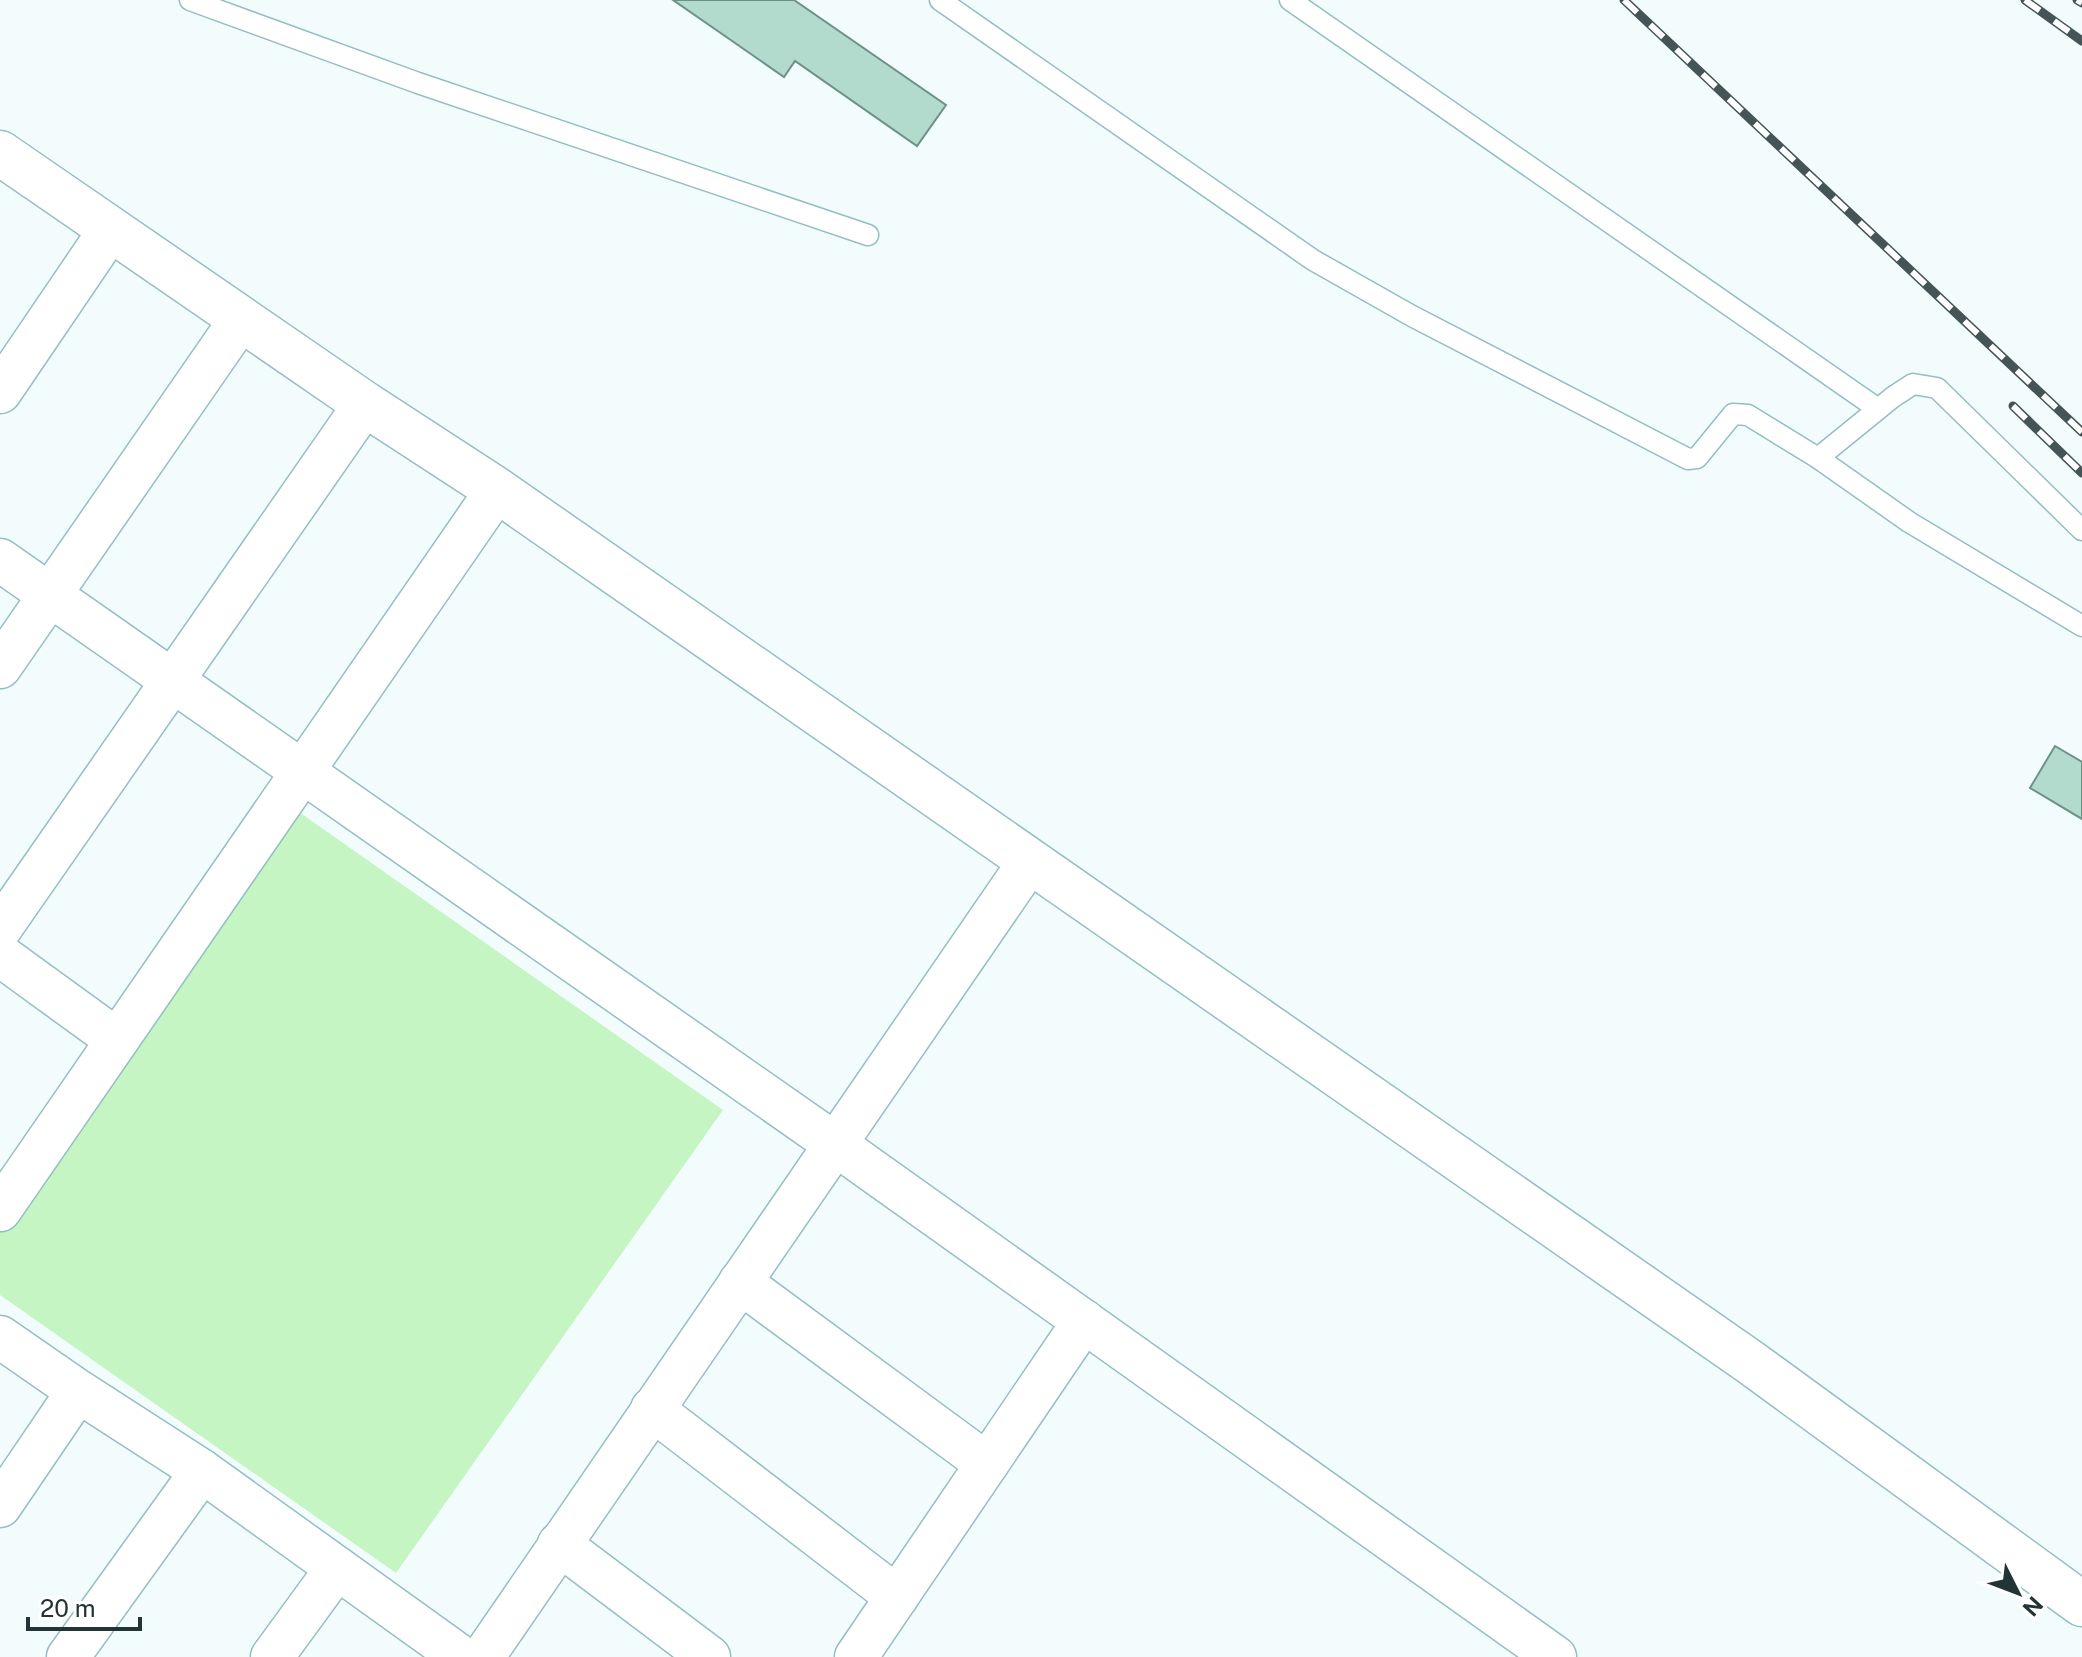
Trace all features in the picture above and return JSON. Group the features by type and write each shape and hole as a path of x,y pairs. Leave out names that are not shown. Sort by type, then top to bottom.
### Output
{"street":[{"path":"0,153 365,404 497,490 1750,1362 2082,1604"},
{"path":"0,392 110,230"},
{"path":"0,667 241,319"},
{"path":"0,929 365,404"},
{"path":"0,1210 497,490"},
{"path":"0,560 835,1144 1555,1657"},
{"path":"483,1657 1030,861"},
{"path":"0,955 117,1040"},
{"path":"740,1282 987,1464"},
{"path":"856,1657 1084,1321"},
{"path":"0,1337 202,1471 461,1657"},
{"path":"0,1506 78,1391"},
{"path":"652,1409 897,1597"},
{"path":"68,1657 202,1471"},
{"path":"559,1544 709,1657"},
{"path":"272,1657 337,1568"}],"lane":[{"path":"190,0 418,83 868,235"},
{"path":"940,0 1313,260 1426,324 1688,459 1697,458 1733,414 1748,415 1818,458 1909,522 2082,626"},
{"path":"1290,0 1878,409"},
{"path":"1818,458 1913,384 1937,388 2082,530"}],"green space":[{"path":"279,798 723,1110 396,1573 0,1295 0,1194"}],"building":[{"path":"673,0 794,0 946,105 917,146 795,61 784,77"},
{"path":"2055,746 2082,762 2082,819 2030,788"}],"railway":[{"path":"1624,0 2082,432"},
{"path":"2025,0 2082,41"},
{"path":"2077,0 2082,3"},
{"path":"2013,406 2082,473"}]}
